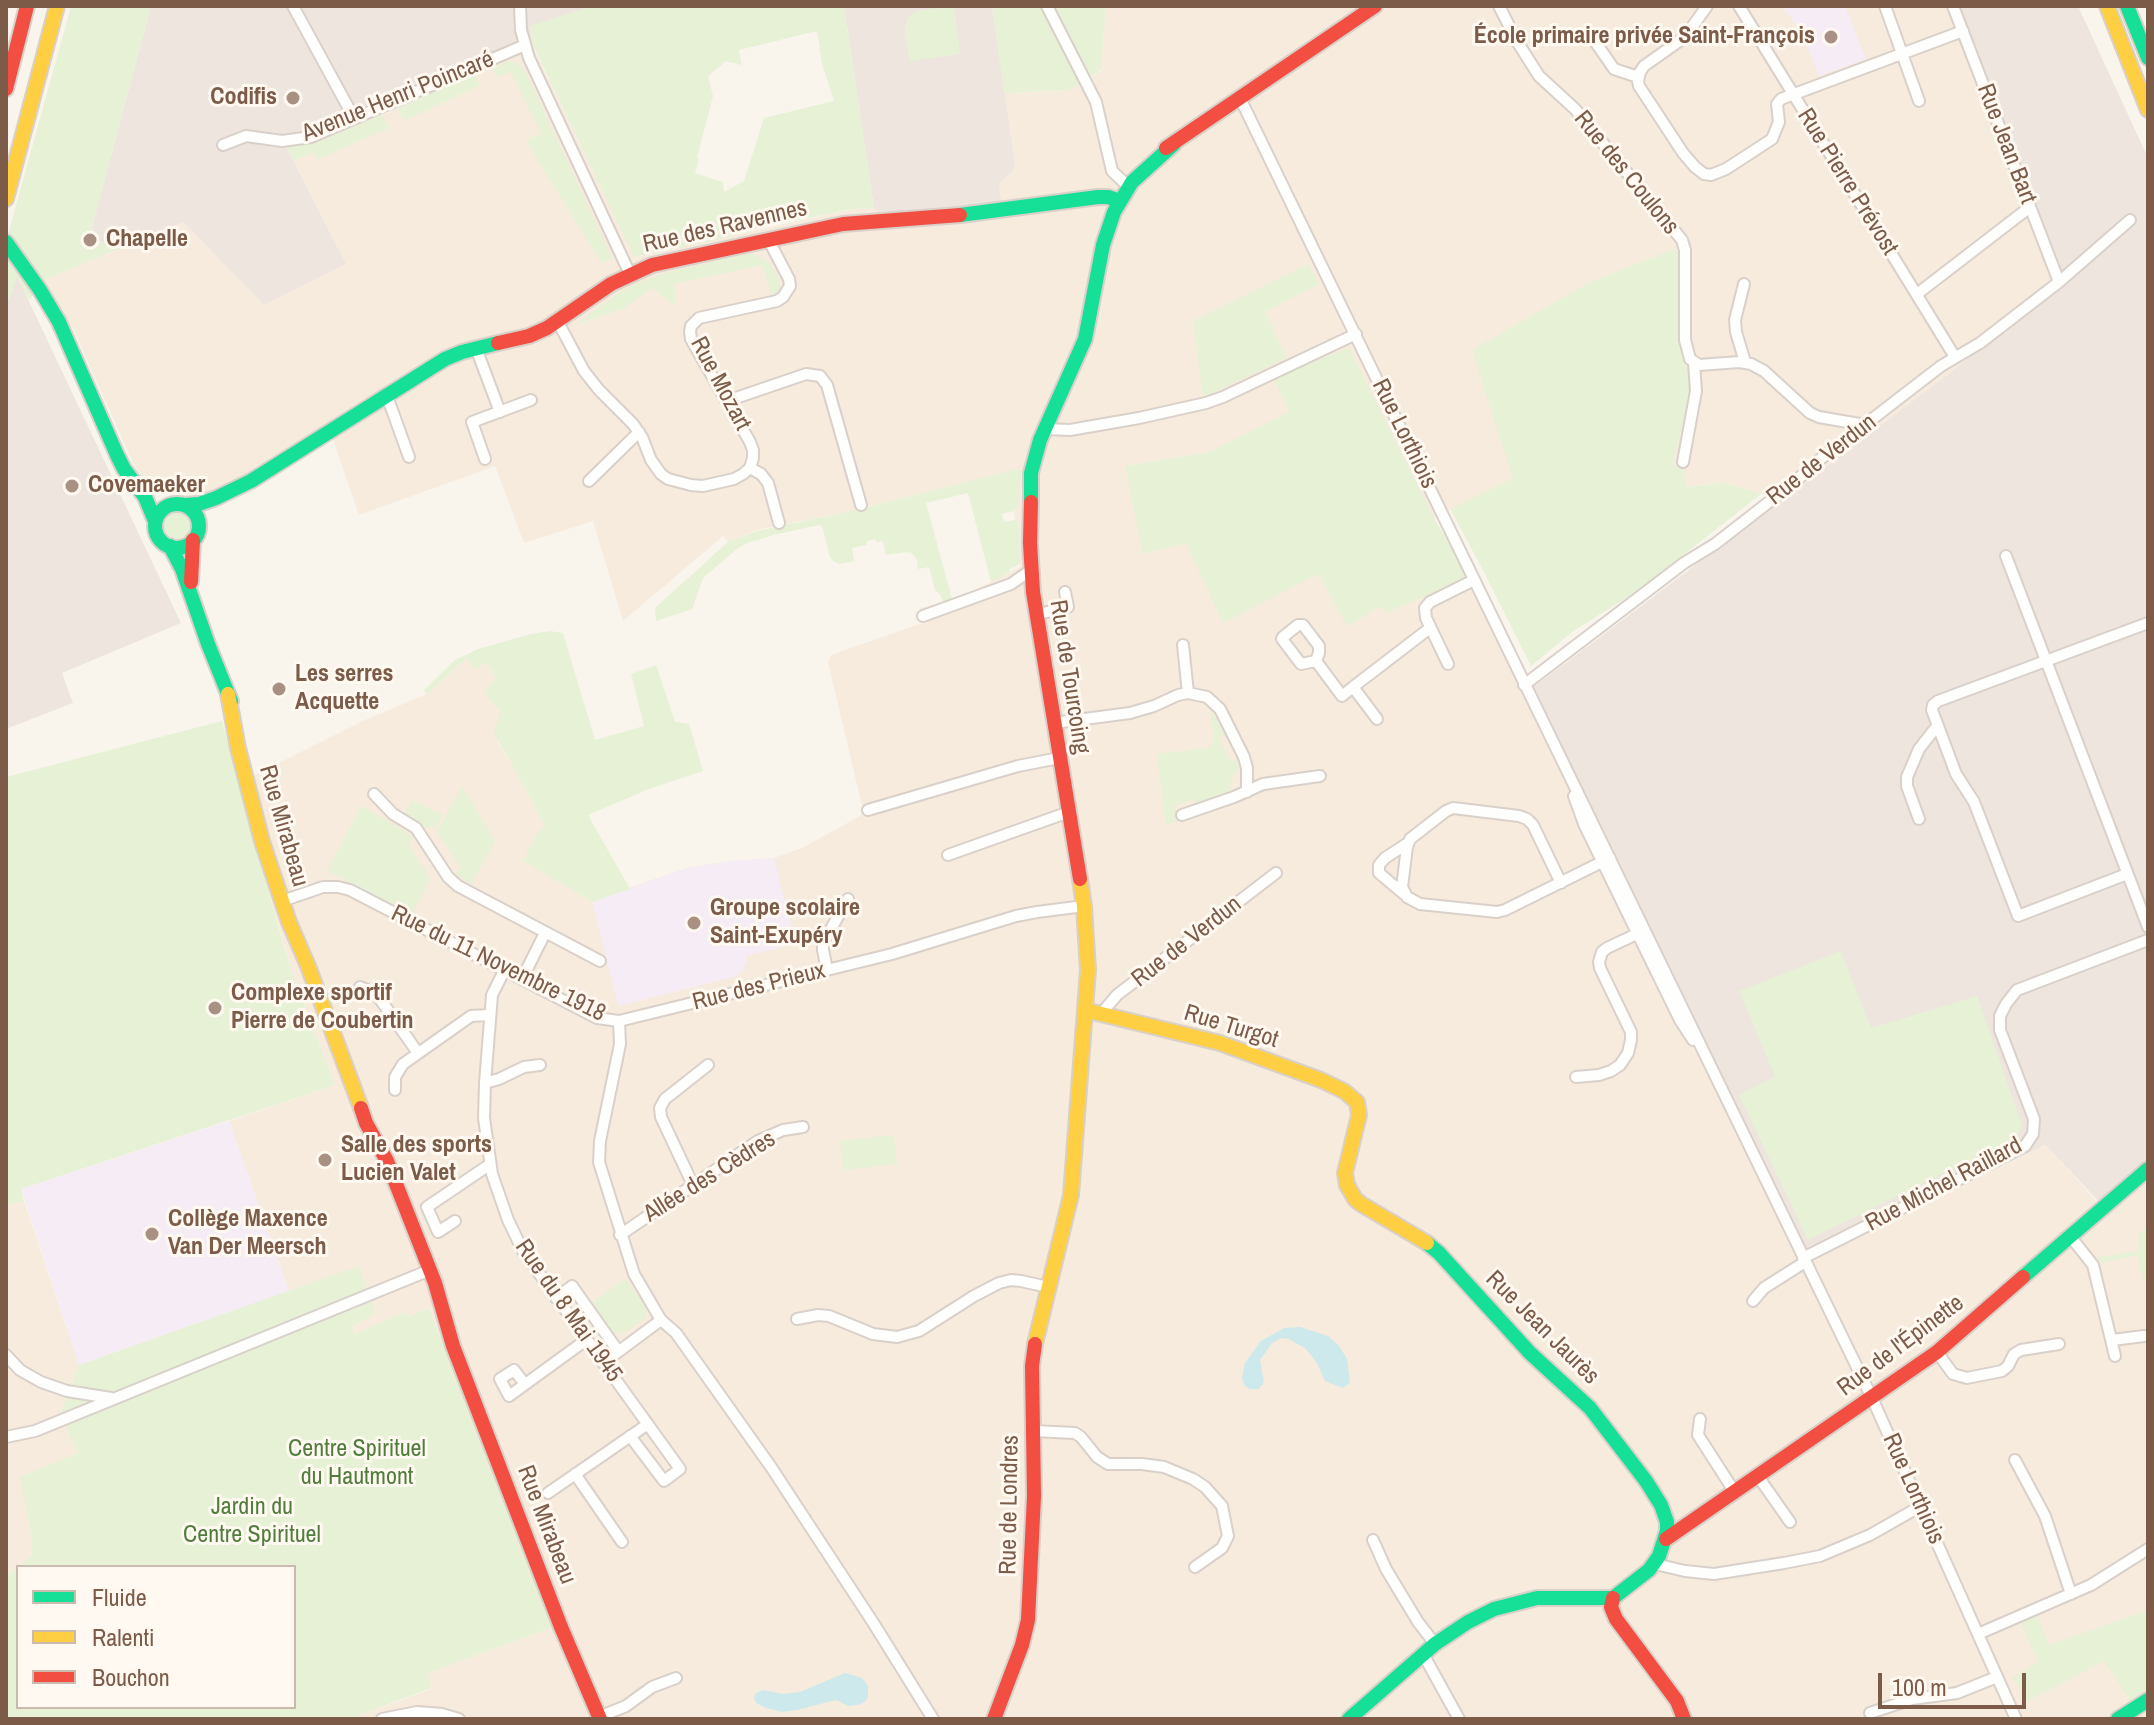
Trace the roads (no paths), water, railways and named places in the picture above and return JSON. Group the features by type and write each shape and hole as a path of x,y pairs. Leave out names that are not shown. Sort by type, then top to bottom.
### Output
{"main road":[{"path":"6,89 27,6"},
{"path":"6,199 57,6"},
{"name":"Rue de Tourcoing","path":"1085,1010 1088,970 1084,906 1035,615 1029,514 1031,473 1036,450 1077,358 1097,233 1126,184 1146,160 1375,6"},
{"path":"2107,6 2148,110"},
{"path":"2127,6 2148,58"},
{"name":"Rue des Ravennes","path":"196,533 207,515 251,481 445,359 476,348 529,336 558,322 630,274 666,261 857,222 937,218 1082,198 1116,200"},
{"path":"6,242 59,322 117,455 130,477 147,500 158,536 170,546 182,547 196,533 195,514 158,497 130,477"},
{"name":"Rue des Ravennes","path":"179,505 216,498 251,481"},
{"path":"155,521 161,510 179,505"},
{"name":"Rue Mirabeau","path":"192,598 191,564 196,533"},
{"name":"Rue Mirabeau","path":"170,546 178,559 228,694 262,841 285,899 289,923 366,1123 387,1161 453,1346 600,1718"},
{"name":"Rue Turgot","path":"1085,1010 1220,1043 1321,1080 1344,1091 1357,1102"},
{"name":"Rue de Londres","path":"994,1719 1022,1645 1028,1620 1034,1505 1034,1349 1071,1195 1085,1010"},
{"name":"Rue Jean Jaurès","path":"1357,1102 1359,1115 1345,1173 1347,1185 1355,1199 1430,1245 1530,1353 1590,1408 1653,1492 1667,1522 1666,1539"},
{"name":"Rue de l'Épinette","path":"1666,1539 1937,1352 2148,1169"},
{"path":"1666,1539 1655,1564 1613,1598 1611,1607 1616,1619 1677,1701 1684,1719"},
{"path":"1349,1719 1435,1644 1468,1622 1508,1604 1548,1597 1613,1598"},
{"path":"2118,1719 2148,1700"}],"street":[{"path":"293,6 354,118"},
{"path":"520,6 525,45 630,274"},
{"path":"1047,6 1096,102 1110,164 1116,176 1126,184"},
{"name":"Rue des Coulons","path":"1499,6 1539,76 1575,109 1682,240 1685,250 1685,340 1694,363 1696,391 1683,462"},
{"path":"1707,6 1685,37 1644,66 1638,77 1639,86 1683,153 1695,167 1711,175 1726,169 1772,139 1779,122 1778,102 1792,94 1963,31"},
{"name":"Rue Pierre Prévost","path":"1739,6 1955,357"},
{"path":"1885,6 1919,101"},
{"name":"Rue Jean Bart","path":"1953,6 2059,282"},
{"path":"1596,43 1614,69 1638,77"},
{"name":"Avenue Henri Poincaré","path":"223,145 246,136 282,141 303,139 525,45"},
{"name":"Rue Lorthiois","path":"1240,98 1566,771 1579,811 1641,932 1680,1020 1708,1063 1872,1398 2016,1719"},
{"path":"1917,294 2030,207"},
{"name":"Rue de Verdun","path":"1524,685 1673,571 1715,544 1955,357 1980,343 2059,282 2130,220"},
{"name":"Rue Mozart","path":"750,468 753,458 750,442 691,339 691,326 699,318 777,301 783,297 790,286 789,279 768,239"},
{"path":"1744,284 1735,326 1745,362"},
{"path":"558,322 590,379 639,432 655,466 668,479 703,486 725,482 750,468 761,474 768,483 779,523"},
{"path":"1045,429 1070,430 1206,403 1356,334"},
{"path":"476,348 500,412"},
{"path":"1694,363 1745,362 1764,371 1814,415 1865,425"},
{"path":"727,401 806,374 820,376 827,385 861,505"},
{"path":"387,396 409,457"},
{"path":"485,459 472,422 531,400"},
{"path":"589,481 639,432"},
{"path":"2006,556 2148,927"},
{"path":"923,616 978,592 1011,584 1031,570"},
{"path":"1448,664 1427,631 1427,604 1474,580"},
{"path":"1035,615 1068,607 1065,592"},
{"path":"2127,874 2018,916 1974,802 1956,774 1932,710 1935,702 2148,623"},
{"path":"1316,661 1342,696 1427,631"},
{"path":"1183,645 1188,693"},
{"path":"1353,687 1377,719"},
{"path":"1054,723 1130,713 1188,693 1207,697 1220,709 1246,761 1247,792"},
{"path":"1919,819 1906,782 1919,749 1937,726"},
{"path":"868,810 1018,766 1059,758"},
{"path":"1182,815 1263,784 1320,776"},
{"path":"374,794 393,814 416,828 453,883 600,961"},
{"path":"1561,883 1533,825 1523,817 1453,808 1379,865 1379,873 1420,904 1497,912 1505,910 1561,883 1606,860"},
{"path":"948,855 1069,812"},
{"path":"1407,897 1402,883 1408,843"},
{"name":"Rue de Verdun","path":"1103,1015 1117,995 1276,873"},
{"name":"Rue du 11 Novembre 1918","path":"285,899 323,887 350,890 597,1018 619,1021 620,1044 599,1151 602,1174 634,1274 661,1320 676,1333 771,1467 933,1719"},
{"path":"827,970 823,943 848,899"},
{"name":"Rue des Prieux","path":"619,1021 916,948 1016,916 1084,906"},
{"path":"1576,1077 1611,1071 1620,1065 1628,1053 1631,1032 1599,962 1607,948 1641,932"},
{"path":"522,979 545,933"},
{"name":"Rue Michel Raillard","path":"1804,1260 2025,1146 2033,1134 2034,1119 2000,1030 2000,1016 2006,1004 2017,990 2148,940"},
{"name":"Rue du 8 Mai 1945","path":"505,969 493,990 490,1015 484,1118 489,1165 501,1202 523,1251 680,1469 664,1481 630,1436"},
{"path":"360,987 380,999 418,1053"},
{"path":"395,1090 397,1071 418,1053 471,1016 490,1015"},
{"path":"485,1083 524,1067 540,1065"},
{"path":"693,1185 661,1117 660,1108 665,1099 708,1065"},
{"name":"Allée des Cèdres","path":"620,1235 758,1141 783,1130 803,1127"},
{"path":"455,1221 438,1232 427,1207 489,1165"},
{"path":"2070,1236 2093,1265 2115,1356"},
{"path":"1753,1301 1764,1288 1804,1260"},
{"path":"6,1437 35,1431 426,1272"},
{"path":"797,1319 829,1316 873,1334 904,1336 924,1328 999,1283 1021,1281 1048,1287"},
{"path":"556,1298 572,1286 618,1351"},
{"path":"603,1363 661,1320"},
{"path":"2112,1340 2144,1336"},
{"path":"525,1384 586,1340"},
{"path":"1937,1352 1953,1374 1967,1378 2002,1371 2014,1354 2021,1350 2059,1344"},
{"path":"6,1355 27,1374 49,1385 84,1395 117,1398"},
{"path":"1700,1419 1698,1435 1734,1491"},
{"path":"548,1493 648,1424"},
{"path":"1034,1431 1075,1433 1097,1457 1108,1464 1164,1467 1205,1487 1222,1506 1228,1536 1222,1548 1195,1567"},
{"path":"2015,1460 2045,1516 2071,1594"},
{"path":"575,1474 622,1542"},
{"path":"1757,1475 1790,1522"},
{"path":"1655,1564 1714,1574 1820,1556 1870,1535 1921,1506"},
{"path":"1373,1540 1393,1582 1435,1644"},
{"path":"1978,1634 2098,1582 2148,1549"},
{"path":"1423,1654 1459,1719"},
{"path":"1870,1713 1912,1699 1957,1693 1997,1677"},
{"path":"600,1718 626,1706 652,1687 676,1678"},
{"path":"382,1719 417,1712 459,1719"}],"water":[{"path":"1300,1327 1328,1336 1339,1346 1347,1359 1350,1383 1343,1388 1325,1381 1317,1363 1305,1348 1281,1338 1272,1343 1260,1360 1264,1382 1259,1389 1244,1385 1245,1363 1261,1341 1284,1328"},
{"path":"845,1673 862,1678 868,1686 866,1701 848,1706 836,1700 782,1712 756,1703 754,1698 756,1693 763,1690 783,1694 800,1692"}],"place":[{"name":"École primaire privée Saint-François","path":"1831,37"},
{"name":"Codifis","path":"293,98"},
{"name":"Chapelle","path":"90,240"},
{"name":"Covemaeker","path":"72,486"},
{"name":"Les serres Acquette","path":"279,689"},
{"name":"Groupe scolaire Saint-Exupéry","path":"694,923"},
{"name":"Complexe sportif Pierre de Coubertin","path":"215,1008"},
{"name":"Salle des sports Lucien Valet","path":"325,1160"},
{"name":"Collège Maxence Van Der Meersch","path":"152,1234"}],"park label":[{"name":"Centre Spirituel du Hautmont","path":"357,1464"},
{"name":"Jardin du Centre Spirituel","path":"252,1522"}]}
